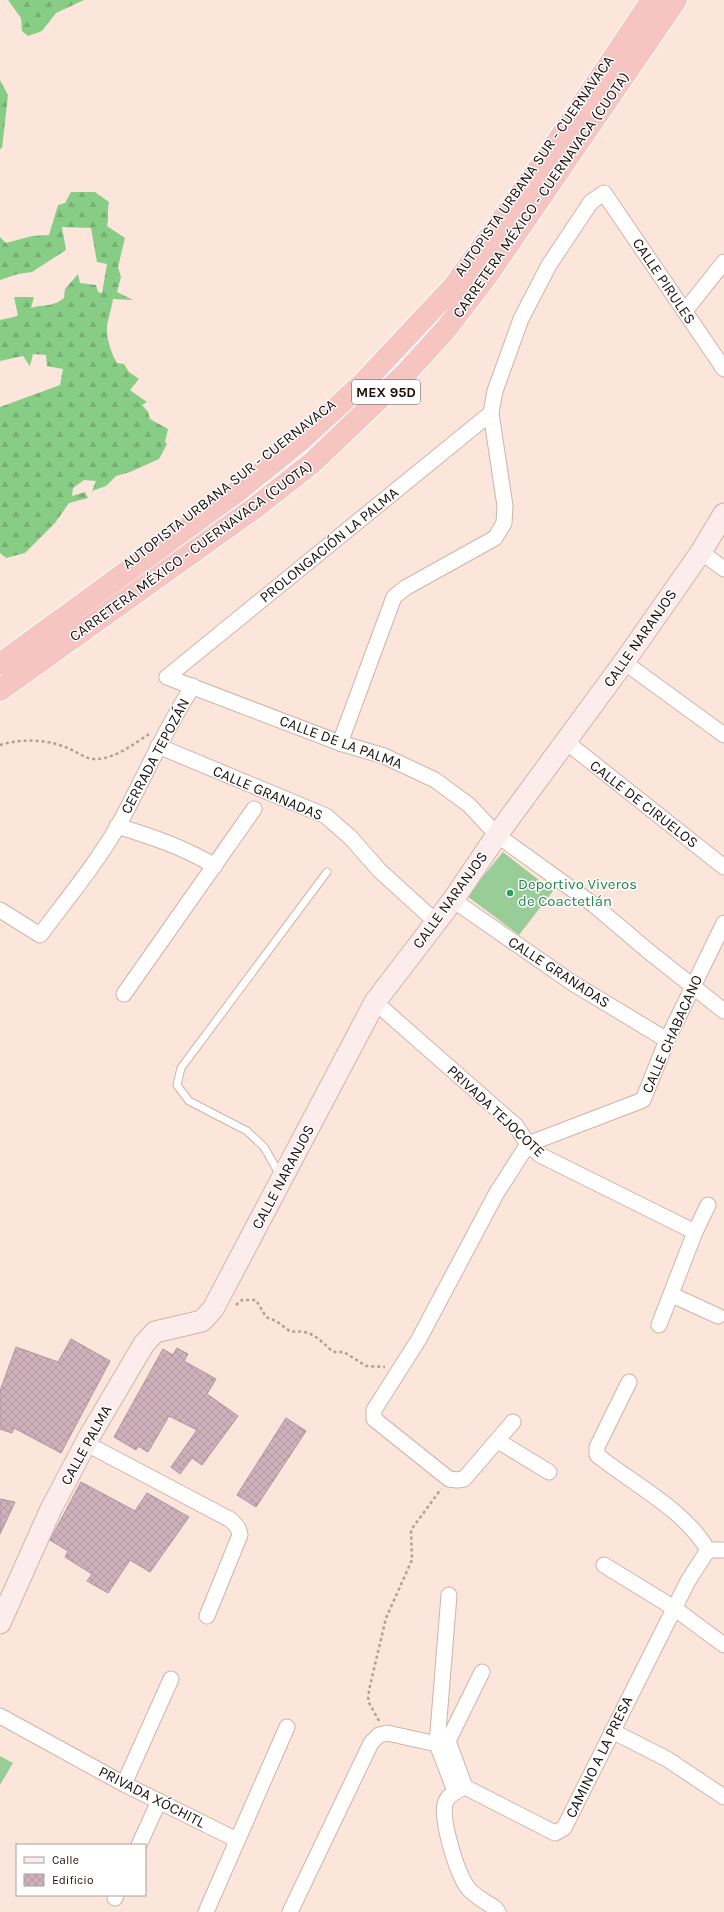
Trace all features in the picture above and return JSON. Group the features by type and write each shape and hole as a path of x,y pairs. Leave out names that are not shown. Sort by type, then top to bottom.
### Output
{"highway":[{"name":"AUTOPISTA URBANA SUR - CUERNAVACA","path":"0,654 82,596 313,423 373,369 422,318 477,252 649,0"},
{"name":"CARRETERA MÉXICO - CUERNAVACA (CUOTA)","path":"0,664 239,490 301,440 364,382 454,286 547,157 652,0"},
{"name":"AUTOPISTA URBANA SUR - CUERNAVACA","path":"0,681 238,516 320,451 375,398 432,339 490,267 618,84 672,0"},
{"name":"CARRETERA MÉXICO - CUERNAVACA (CUOTA)","path":"0,690 256,507 312,463 407,372 447,328 489,273 676,0"}],"street":[{"name":"CALLE PIRULES","path":"491,413 495,391 521,319 532,296 549,265 591,202 604,193 724,368"},
{"path":"685,311 724,262"},
{"path":"340,743 394,597 405,588 496,538 504,523 505,506 491,413"},
{"name":"PROLONGACIÓN LA PALMA","path":"167,677 491,413"},
{"name":"CALLE NARANJOS","path":"213,1309 375,1002 453,900 497,835 624,662 701,552 724,514"},
{"path":"701,552 724,569"},
{"path":"624,662 724,735"},
{"name":"CALLE DE LA PALMA","path":"167,677 340,743 384,756 435,780 469,805 497,835"},
{"name":"CERRADA TEPOZÁN","path":"0,910 40,935 80,882 118,826 158,746 193,686"},
{"name":"CALLE DE CIRUELOS","path":"565,741 724,867"},
{"name":"CALLE GRANADAS","path":"158,746 326,816 351,838 379,870 436,922"},
{"path":"124,994 254,809"},
{"name":"CERRADA TEPOZÁN","path":"118,826 169,842 214,866"},
{"path":"497,835 594,905 647,950 724,1011"},
{"name":"CALLE GRANADAS","path":"453,900 574,984 667,1040"},
{"name":"CALLE CHABACANO","path":"528,1144 642,1100 667,1040 724,922"},
{"name":"PRIVADA TEJOCOTE","path":"375,1002 516,1126 528,1144 540,1155 695,1232"},
{"path":"513,1422 464,1479 457,1480 449,1479 374,1419 374,1410 401,1365 419,1339 496,1194 528,1144"},
{"path":"659,1325 672,1295 695,1232 708,1205"},
{"path":"672,1295 718,1316"},
{"name":"CALLE PALMA","path":"0,1624 51,1509 144,1344 155,1332 202,1321 213,1309"},
{"path":"629,1382 597,1447 597,1455 666,1506 690,1527 708,1550 724,1550"},
{"path":"498,1441 549,1472"},
{"path":"87,1444 231,1520 238,1528 240,1535 207,1616"},
{"name":"CAMINO A LA PRESA","path":"460,1789 554,1833 564,1828 674,1608 708,1550"},
{"path":"604,1566 674,1608 724,1645"},
{"path":"449,1595 437,1744 460,1789"},
{"path":"460,1789 448,1741 482,1672"},
{"path":"124,1784 171,1679"},
{"name":"PRIVADA XÓCHITL","path":"0,1716 124,1784 236,1840"},
{"path":"206,1912 236,1840 287,1727"},
{"path":"612,1731 667,1759 724,1797"},
{"path":"290,1912 371,1742 379,1735 387,1734 437,1744"},
{"path":"460,1789 445,1802 444,1816 456,1866 468,1889 495,1908 498,1912"},
{"path":"139,1844 159,1801"}],"lane":[{"path":"282,1179 264,1147 247,1131 188,1101 177,1085 181,1068 327,872"}],"path":[{"path":"0,746 18,741 40,741 62,746 88,759 95,760 119,752 135,744 152,731"},
{"path":"213,1309 228,1312 242,1300 256,1300 266,1317 291,1332 303,1330 320,1339 333,1352 344,1352 366,1366 377,1368 401,1365"},
{"path":"387,1734 368,1701 368,1690 386,1618 412,1560 411,1530 449,1479"}],"green space":[{"path":"8,0 84,0 56,13 42,31 28,36 22,31 21,18"},
{"path":"0,80 8,95 2,148 0,149"},
{"path":"71,192 95,192 109,202 107,226 125,238 118,267 121,277 117,292 133,300 113,299 108,320 108,338 117,363 124,364 129,372 139,379 130,390 147,402 142,405 148,412 150,419 168,429 165,442 167,444 159,459 130,472 116,476 106,486 92,491 96,481 84,480 73,488 72,496 85,492 88,498 69,503 55,523 25,553 6,558 0,553 0,407 60,385 63,369 47,366 46,355 33,354 30,366 23,356 0,361 0,320 18,316 14,297 34,297 31,308 60,301 64,298 65,289 78,274 80,283 96,285 98,292 102,293 107,264 97,262 91,228 62,227 66,250 32,272 18,274 0,280 0,237 6,243 32,236 49,235 58,205 65,203"},
{"name":"Deportivo Viveros de Coactetlán","path":"503,852 553,891 519,935 467,896"},
{"path":"0,1756 13,1763 0,1785"}],"building":[{"path":"71,1339 110,1361 61,1453 14,1428 12,1433 0,1429 0,1391 16,1347 58,1362"},
{"path":"177,1348 188,1354 184,1361 216,1379 207,1394 238,1416 202,1465 192,1458 180,1474 171,1467 197,1430 169,1416 148,1452 138,1446 136,1450 114,1437 163,1349 173,1355"},
{"path":"286,1418 306,1431 256,1507 237,1495"},
{"path":"81,1482 135,1511 147,1493 189,1517 150,1572 130,1560 108,1593 87,1581 92,1574 65,1557 68,1551 50,1540"},
{"path":"0,1499 15,1502 0,1534"}],"place":[{"name":"Deportivo Viveros de Coactetlán","path":"510,893"}]}
